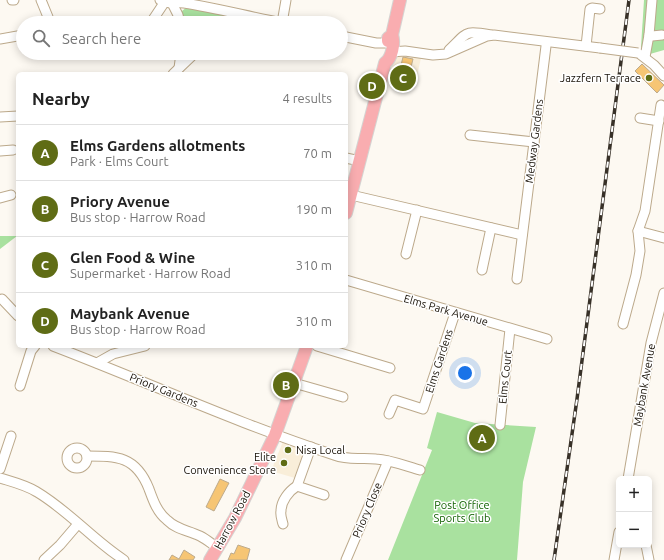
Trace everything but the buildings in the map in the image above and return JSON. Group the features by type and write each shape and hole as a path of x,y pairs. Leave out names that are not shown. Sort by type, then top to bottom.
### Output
{"main road":[{"path":"348,206 390,47 400,0"},
{"name":"Harrow Road","path":"210,560 235,518 275,435 306,348"}],"street":[{"path":"41,0 48,16"},
{"path":"283,16 286,0"},
{"path":"642,55 649,35 652,0"},
{"path":"165,2 182,3 238,16"},
{"path":"155,16 165,2"},
{"path":"165,2 178,16"},
{"path":"586,46 590,9 600,9"},
{"path":"348,37 405,51 433,55 446,54 487,36 494,35 586,46 642,55 664,76"},
{"path":"649,35 662,35"},
{"path":"0,39 16,37"},
{"name":"Medway Gardens","path":"516,279 546,46"},
{"path":"390,47 405,51"},
{"path":"176,71 179,60"},
{"path":"176,71 188,60"},
{"path":"615,316 624,321 636,275 640,251 638,231 645,211 661,105"},
{"path":"0,117 16,116"},
{"path":"640,118 658,121"},
{"path":"470,135 534,142"},
{"path":"0,151 13,150"},
{"path":"348,159 360,162"},
{"path":"0,198 11,195"},
{"path":"351,195 522,236"},
{"path":"406,254 417,210"},
{"path":"482,270 491,228"},
{"path":"638,231 664,238"},
{"name":"Elms Park Avenue","path":"348,281 546,339"},
{"name":"Maybank Avenue","path":"629,476 651,343 664,293"},
{"path":"2,299 16,314"},
{"name":"Elms Gardens","path":"389,414 394,401 396,400 423,409 455,313"},
{"name":"Elms Court","path":"500,425 510,329"},
{"path":"20,386 34,348"},
{"name":"Priory Gardens","path":"58,348 275,435 335,456 350,460 388,460 420,470"},
{"path":"97,363 113,354 137,348"},
{"path":"324,348 390,368"},
{"path":"294,383 343,397"},
{"path":"0,469 11,436"},
{"path":"283,524 280,510 292,489 297,486 311,447"},
{"path":"87,456 117,457 132,464 143,477 162,516 176,528 200,536 218,548"},
{"name":"Priory Close","path":"346,560 388,460"},
{"path":"0,478 21,485 54,503 108,549 124,560"},
{"path":"297,486 324,495"},
{"path":"44,560 60,545 78,524"},
{"path":"614,560 616,548"},
{"path":"647,548 649,560"}],"shaded area":[{"path":"402,55 421,58 414,89 386,82 393,57"},
{"path":"284,439 307,447 295,478 271,471"}],"green space":[{"path":"644,0 664,0 664,50 650,54 641,47"},
{"path":"187,7 226,16 182,16 182,11"},
{"path":"0,236 16,236 16,237 0,249"},
{"name":"Post Office Sports Club","path":"437,412 475,423 536,427 523,482 517,560 388,560 432,450 427,448"}],"railway":[{"path":"554,560 577,399 629,0"}],"place":[{"name":"Glen Food & Wine","path":"403,78"},
{"name":"Jazzfern Terrace","path":"649,78"},
{"name":"Maybank Avenue","path":"372,86"},
{"name":"Priory Avenue","path":"286,385"},
{"name":"Elms Gardens allotments","path":"482,438"},
{"name":"Nisa Local","path":"288,450"},
{"name":"Elite Convenience Store","path":"284,463"}]}
